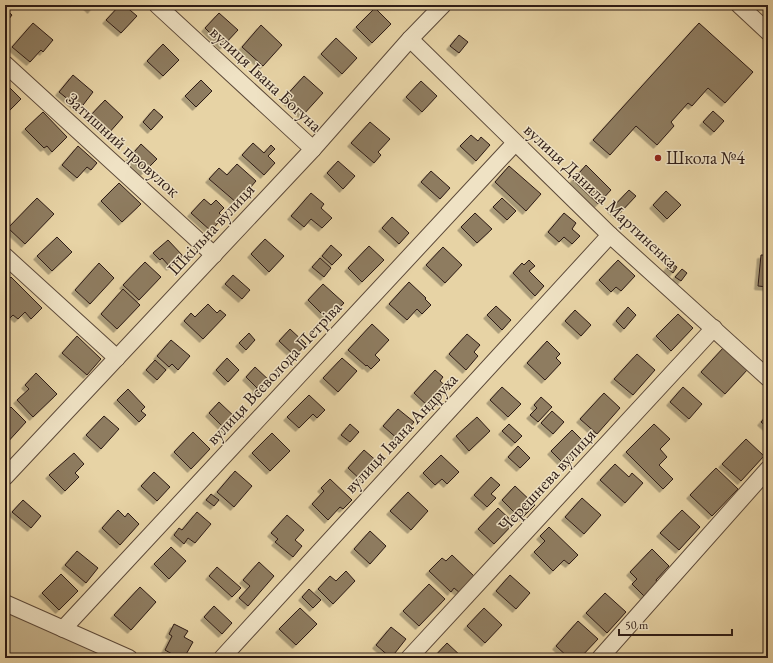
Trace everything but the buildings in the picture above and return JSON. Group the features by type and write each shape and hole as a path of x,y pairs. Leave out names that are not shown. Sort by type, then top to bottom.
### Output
{"street":[{"name":"вулиця Івана Богуна","path":"157,5 313,150"},
{"name":"Шкільна вулиця","path":"5,477 313,150 410,39 443,5"},
{"path":"739,5 768,32"},
{"name":"вулиця Данила Мартиненка","path":"410,39 610,235 768,378"},
{"name":"Затишний провулок","path":"5,64 214,255"},
{"name":"вулиця Всеволода Петріва","path":"63,629 515,143"},
{"name":"вулиця Івана Андруха","path":"222,658 610,235"},
{"path":"5,256 117,358"},
{"name":"Черешнева вулиця","path":"409,658 714,328"},
{"path":"600,658 768,469"},
{"path":"5,603 128,658"}],"shaded area":[{"path":"5,606 128,658 5,658"}],"place":[{"name":"Школа №4","path":"658,158"}]}
